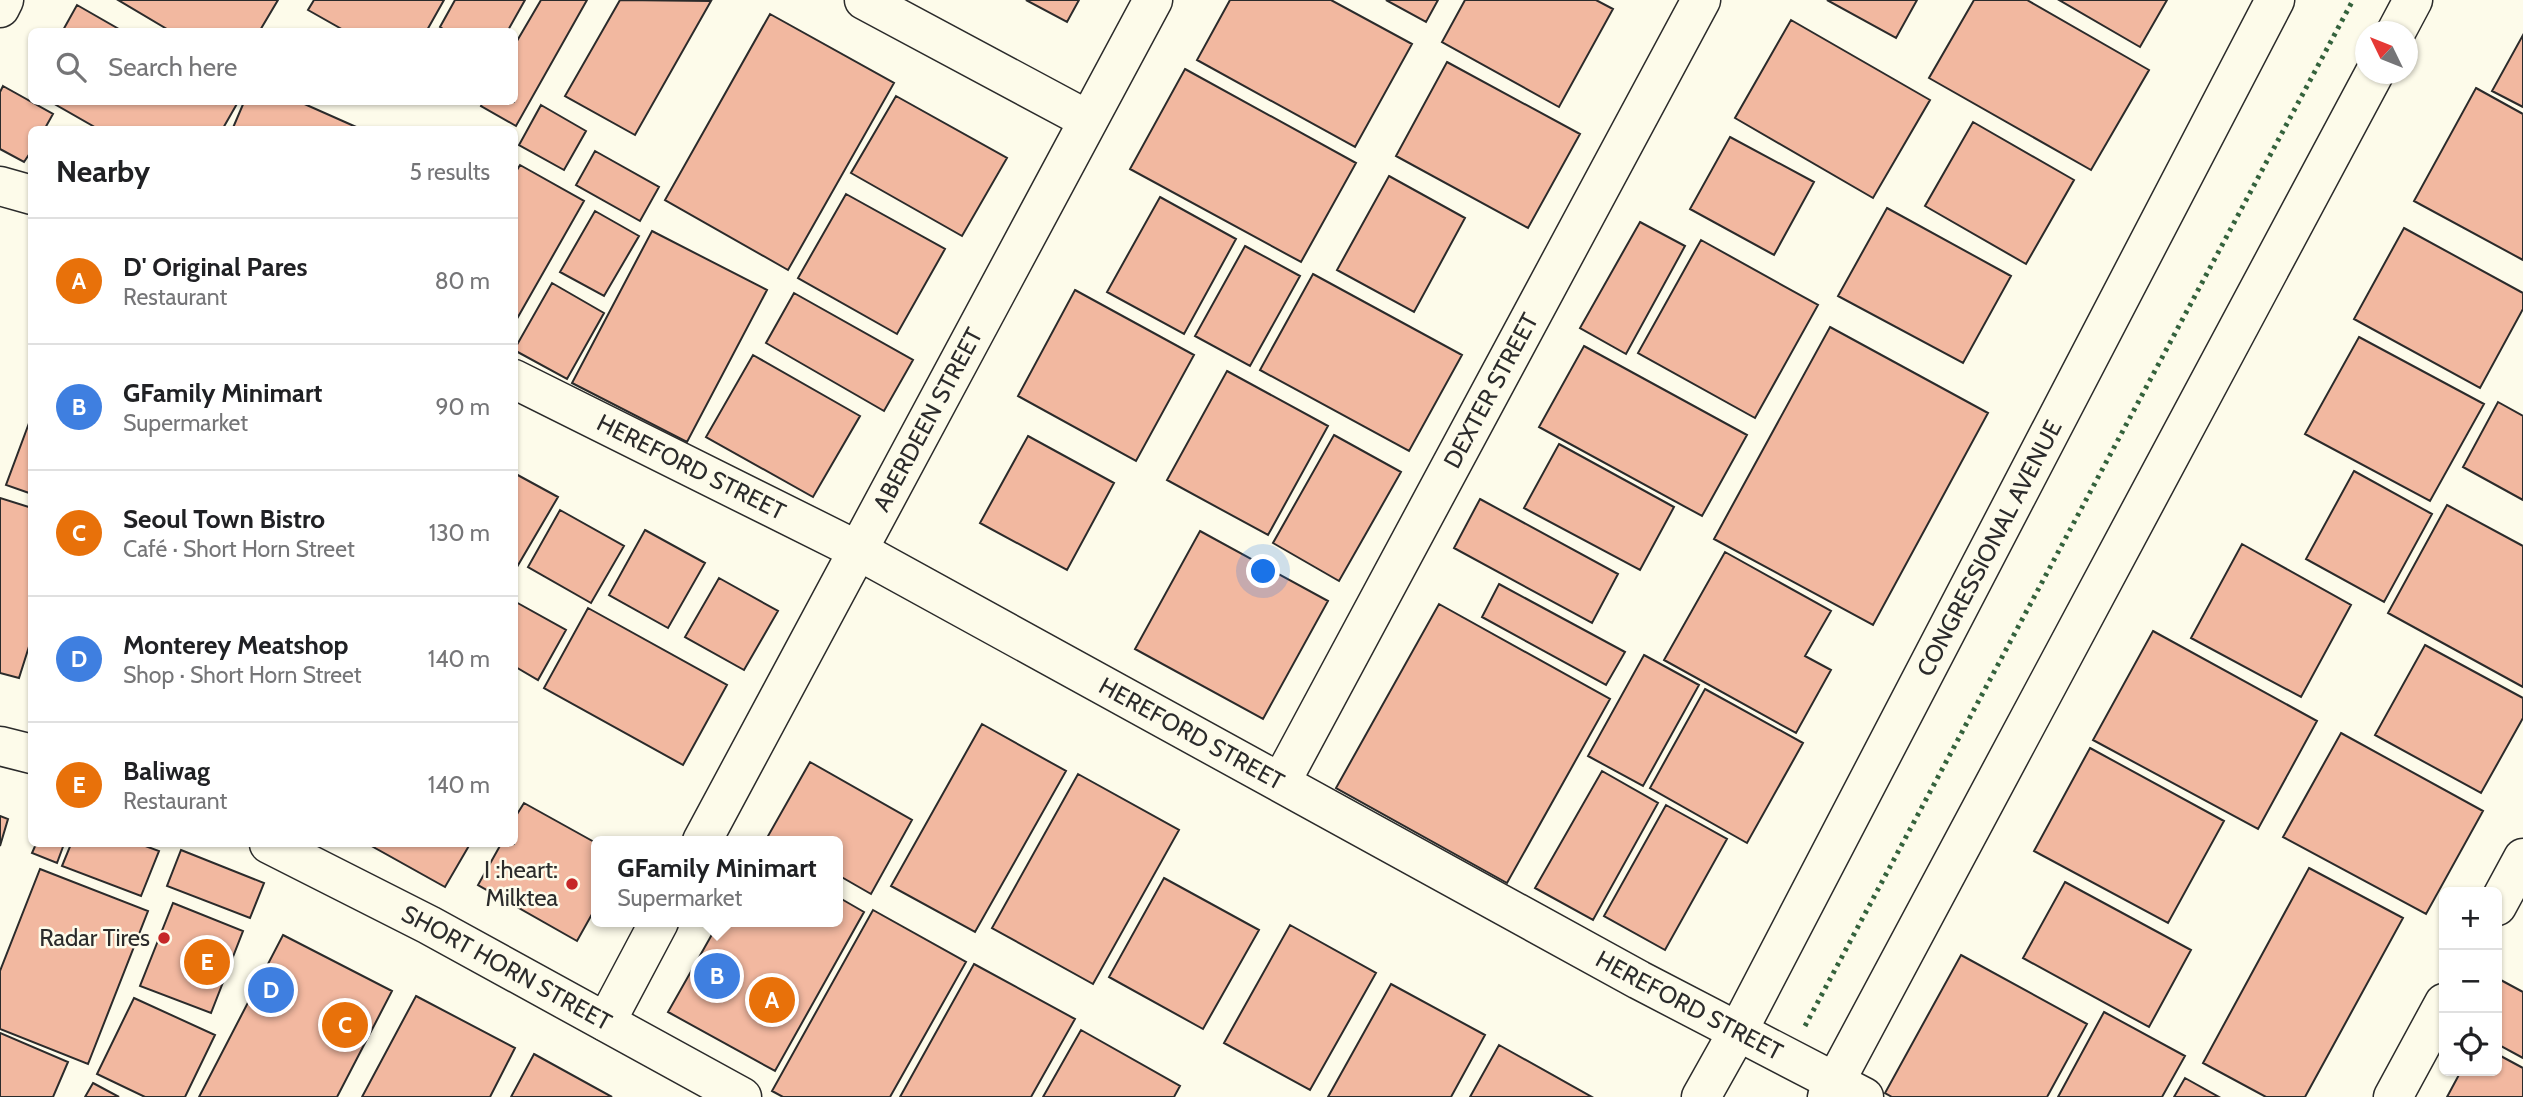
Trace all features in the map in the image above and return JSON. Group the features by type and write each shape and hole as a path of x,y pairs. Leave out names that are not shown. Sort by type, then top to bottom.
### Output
{"street":[{"path":"0,8 4,0"},
{"path":"864,0 1088,120"},
{"name":"ABERDEEN STREET","path":"705,836 1153,0"},
{"name":"DEXTER STREET","path":"1281,782 1701,0"},
{"name":"CONGRESSIONAL AVENUE","path":"1701,1097 1738,1031 2275,0"},
{"path":"2402,21 2413,0"},
{"path":"1842,1092 2369,84"},
{"path":"0,186 28,194"},
{"name":"HEREFORD STREET","path":"518,381 859,551 1639,980 1738,1031 1842,1092"},
{"path":"0,746 28,753"},
{"name":"SHORT HORN STREET","path":"275,847 429,925 742,1097"},
{"path":"2502,897 2523,858"},
{"path":"606,1022 656,927"},
{"path":"2393,1097 2439,1012"}],"building":[{"path":"118,0 278,0 261,28 165,28"},
{"path":"314,0 444,0 428,28 340,28 308,10"},
{"path":"455,0 525,0 509,28 440,27"},
{"path":"541,0 587,0 516,126 481,106 518,105 518,39"},
{"path":"620,0 711,1 635,135 565,96"},
{"path":"1026,0 1079,0 1067,22"},
{"path":"1230,0 1331,0 1412,44 1355,147 1197,60"},
{"path":"1386,0 1438,0 1426,22"},
{"path":"1465,0 1596,0 1613,9 1559,107 1442,42"},
{"path":"1827,0 1917,0 1896,38"},
{"path":"1974,0 2027,0 2149,70 2091,170 1929,78"},
{"path":"2059,0 2167,0 2140,47"},
{"path":"77,5 117,28 64,28"},
{"path":"770,14 894,83 788,270 665,200"},
{"path":"1791,20 1930,100 1873,198 1735,118"},
{"path":"2523,35 2523,107 2492,91"},
{"path":"1447,62 1580,134 1528,228 1396,156"},
{"path":"1185,69 1356,163 1301,262 1130,169"},
{"path":"3,86 28,100 28,105 37,105 53,114 46,126 28,126 28,156 24,162 0,149 0,92"},
{"path":"2476,88 2523,114 2523,260 2414,201"},
{"path":"896,96 1007,158 962,236 851,173"},
{"path":"56,105 236,105 224,126 93,126"},
{"path":"243,105 307,105 354,126 234,126"},
{"path":"541,105 586,131 564,170 519,145"},
{"path":"1973,122 2074,180 2026,264 1925,206"},
{"path":"1730,137 1814,182 1774,255 1690,209"},
{"path":"595,151 659,187 640,221 576,185"},
{"path":"520,165 584,201 518,317"},
{"path":"1389,176 1465,218 1414,312 1337,270"},
{"path":"846,194 945,249 897,334 798,278"},
{"path":"1160,197 1236,239 1184,334 1107,292"},
{"path":"1887,208 2011,276 1963,363 1838,296"},
{"path":"595,211 639,236 604,296 560,272"},
{"path":"1640,222 1685,246 1626,354 1580,328"},
{"path":"2404,228 2523,293 2523,309 2480,388 2354,319"},
{"path":"652,231 767,290 687,442 572,383"},
{"path":"1701,240 1818,305 1755,418 1638,353"},
{"path":"1245,246 1300,276 1250,366 1195,336"},
{"path":"1313,274 1462,355 1409,451 1260,370"},
{"path":"552,283 604,313 567,379 518,352 518,343"},
{"path":"1075,290 1194,355 1136,461 1018,396"},
{"path":"794,293 913,360 884,411 766,343"},
{"path":"1830,327 1988,413 1873,625 1714,539"},
{"path":"2359,337 2484,404 2430,501 2305,434"},
{"path":"1584,346 1747,435 1702,516 1539,427"},
{"path":"753,355 860,416 813,497 706,437"},
{"path":"1227,371 1328,426 1268,535 1167,480"},
{"path":"2498,402 2523,416 2523,500 2463,467"},
{"path":"28,426 28,493 6,485"},
{"path":"1334,435 1401,472 1339,581 1273,543"},
{"path":"1028,436 1114,483 1067,570 980,523"},
{"path":"1559,444 1674,507 1640,570 1524,508"},
{"path":"2354,471 2432,514 2384,602 2306,559"},
{"path":"518,475 558,497 518,565"},
{"path":"0,498 28,507 28,650 19,678 0,673"},
{"path":"1480,499 1618,574 1592,623 1454,548"},
{"path":"2447,505 2523,546 2523,687 2388,613"},
{"path":"560,510 624,546 591,603 528,567"},
{"path":"645,530 705,563 668,628 609,595"},
{"path":"1200,531 1328,601 1263,719 1135,649"},
{"path":"2242,544 2351,605 2301,697 2191,638"},
{"path":"1725,552 1831,611 1805,656 1831,670 1796,733 1664,660"},
{"path":"719,578 778,611 744,670 685,637"},
{"path":"1499,584 1625,652 1606,685 1482,617"},
{"path":"518,603 566,630 538,680 518,668"},
{"path":"1439,604 1610,699 1507,883 1336,788"},
{"path":"588,608 727,685 683,765 544,688"},
{"path":"2153,631 2317,721 2258,829 2093,740"},
{"path":"2425,645 2523,698 2523,718 2481,793 2375,735"},
{"path":"1644,655 1699,685 1643,786 1588,756"},
{"path":"1705,689 1803,743 1747,843 1650,788"},
{"path":"982,724 1066,771 975,932 891,886"},
{"path":"2341,733 2483,811 2426,914 2283,837"},
{"path":"2090,748 2224,821 2168,923 2034,851"},
{"path":"810,762 912,820 871,894 843,878 843,836 768,836"},
{"path":"1602,771 1658,803 1593,920 1535,888"},
{"path":"1078,774 1179,830 1093,984 992,928"},
{"path":"524,803 591,840 591,916 577,941 478,885 499,847 518,847 518,813"},
{"path":"1666,805 1727,839 1665,950 1604,916"},
{"path":"0,816 8,819 0,846"},
{"path":"35,847 63,847 57,863 32,853"},
{"path":"70,847 148,847 159,851 141,896 62,866"},
{"path":"373,847 468,847 445,887"},
{"path":"181,850 264,883 250,918 167,886"},
{"path":"2309,868 2403,918 2305,1097 2266,1097 2203,1063"},
{"path":"40,869 148,911 88,1064 0,1029 0,971"},
{"path":"1164,878 1259,930 1203,1029 1109,977"},
{"path":"2065,882 2191,950 2149,1027 2023,958"},
{"path":"843,900 864,912 775,1071 668,1012 716,927 843,927"},
{"path":"173,903 243,931 211,1013 140,986"},
{"path":"873,910 966,962 890,1097 783,1097 772,1091"},
{"path":"1290,925 1376,973 1310,1090 1224,1043"},
{"path":"283,935 392,991 337,1097 199,1097"},
{"path":"1961,955 2087,1024 2047,1097 1892,1097 1885,1093"},
{"path":"974,964 1075,1019 1031,1097 900,1097"},
{"path":"2502,981 2523,992 2523,1058 2502,1047"},
{"path":"1391,984 1485,1035 1451,1097 1328,1097"},
{"path":"416,996 515,1048 490,1097 362,1097"},
{"path":"134,998 215,1035 185,1097 145,1097 97,1074"},
{"path":"2104,1012 2185,1056 2162,1097 2058,1097"},
{"path":"1081,1030 1180,1086 1174,1097 1043,1097"},
{"path":"0,1033 68,1062 53,1097 0,1097"},
{"path":"1499,1045 1592,1097 1470,1097"},
{"path":"534,1054 612,1097 511,1097"},
{"path":"2502,1057 2523,1068 2523,1097 2447,1097 2458,1076 2502,1076"},
{"path":"2185,1078 2219,1097 2174,1097"},
{"path":"93,1083 119,1097 85,1097"}],"hedge":[{"path":"1805,1026 2353,0"}],"place":[{"name":"I :heart: Milktea","path":"572,884"},
{"name":"Radar Tires","path":"164,938"},
{"name":"Baliwag","path":"207,962"},
{"name":"GFamily Minimart","path":"717,976"},
{"name":"Monterey Meatshop","path":"271,990"},
{"name":"D' Original Pares","path":"772,1000"},
{"name":"Seoul Town Bistro","path":"345,1025"}]}
